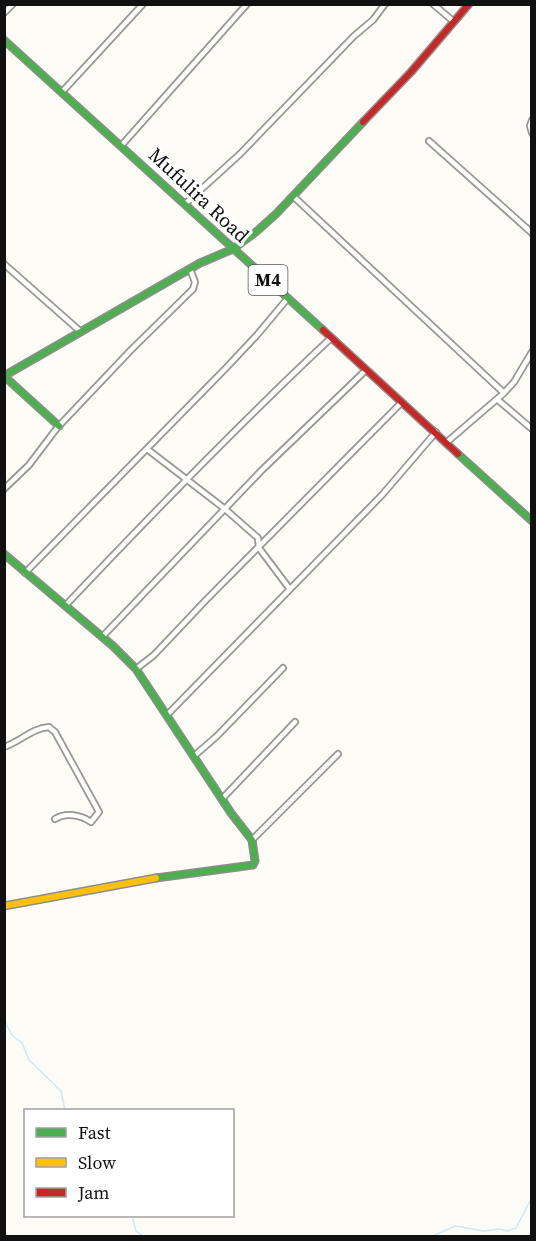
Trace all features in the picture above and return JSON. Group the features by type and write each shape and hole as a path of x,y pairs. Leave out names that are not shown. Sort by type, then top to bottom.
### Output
{"street":[{"path":"4,13 13,4"},
{"path":"62,92 143,4"},
{"path":"121,146 247,4"},
{"path":"185,204 240,154 354,36 373,20 385,4"},
{"path":"432,4 453,21"},
{"path":"59,426 5,374 190,269 233,249 257,231 411,72 469,4"},
{"name":"Mufulira Road","path":"4,39 531,521"},
{"path":"531,120 531,133"},
{"path":"429,141 531,233"},
{"path":"293,196 504,393"},
{"path":"4,264 81,332"},
{"path":"4,489 29,465 59,426 193,289 195,282 190,269"},
{"path":"25,573 257,336 288,298"},
{"path":"65,606 155,510 331,338"},
{"path":"447,442 504,393 514,382 531,352"},
{"path":"102,637 225,509 366,370"},
{"path":"498,399 531,429"},
{"path":"136,669 154,655 402,402"},
{"path":"166,715 382,495 436,432"},
{"path":"147,449 225,509 258,538 259,548 289,588"},
{"path":"4,554 136,669 222,799 252,840 255,861 253,865 173,875 4,906"},
{"path":"194,756 218,736 283,668"},
{"path":"222,799 295,722"},
{"path":"4,747 15,744 42,728 49,728 55,732 99,812 91,822 72,815 62,815 55,819"},
{"path":"252,840 338,754"}],"waterway":[{"path":"4,1020 12,1035 22,1043 29,1060 61,1091 65,1109"},
{"path":"433,1236 455,1226 484,1231 500,1229 507,1231 516,1228 532,1197"},
{"path":"132,1217 136,1231 143,1236"}],"traffic: fast":[{"path":"4,40 323,330"},
{"path":"59,426 4,376 200,263 233,249 276,214 363,122"},
{"path":"458,454 532,521"},
{"path":"4,554 113,646 136,669 231,813 252,840 255,861 253,865 156,878"}],"traffic: slow":[{"path":"4,906 156,878"}],"traffic: jam":[{"path":"363,122 411,72 469,4"},
{"path":"323,330 458,454"}]}
